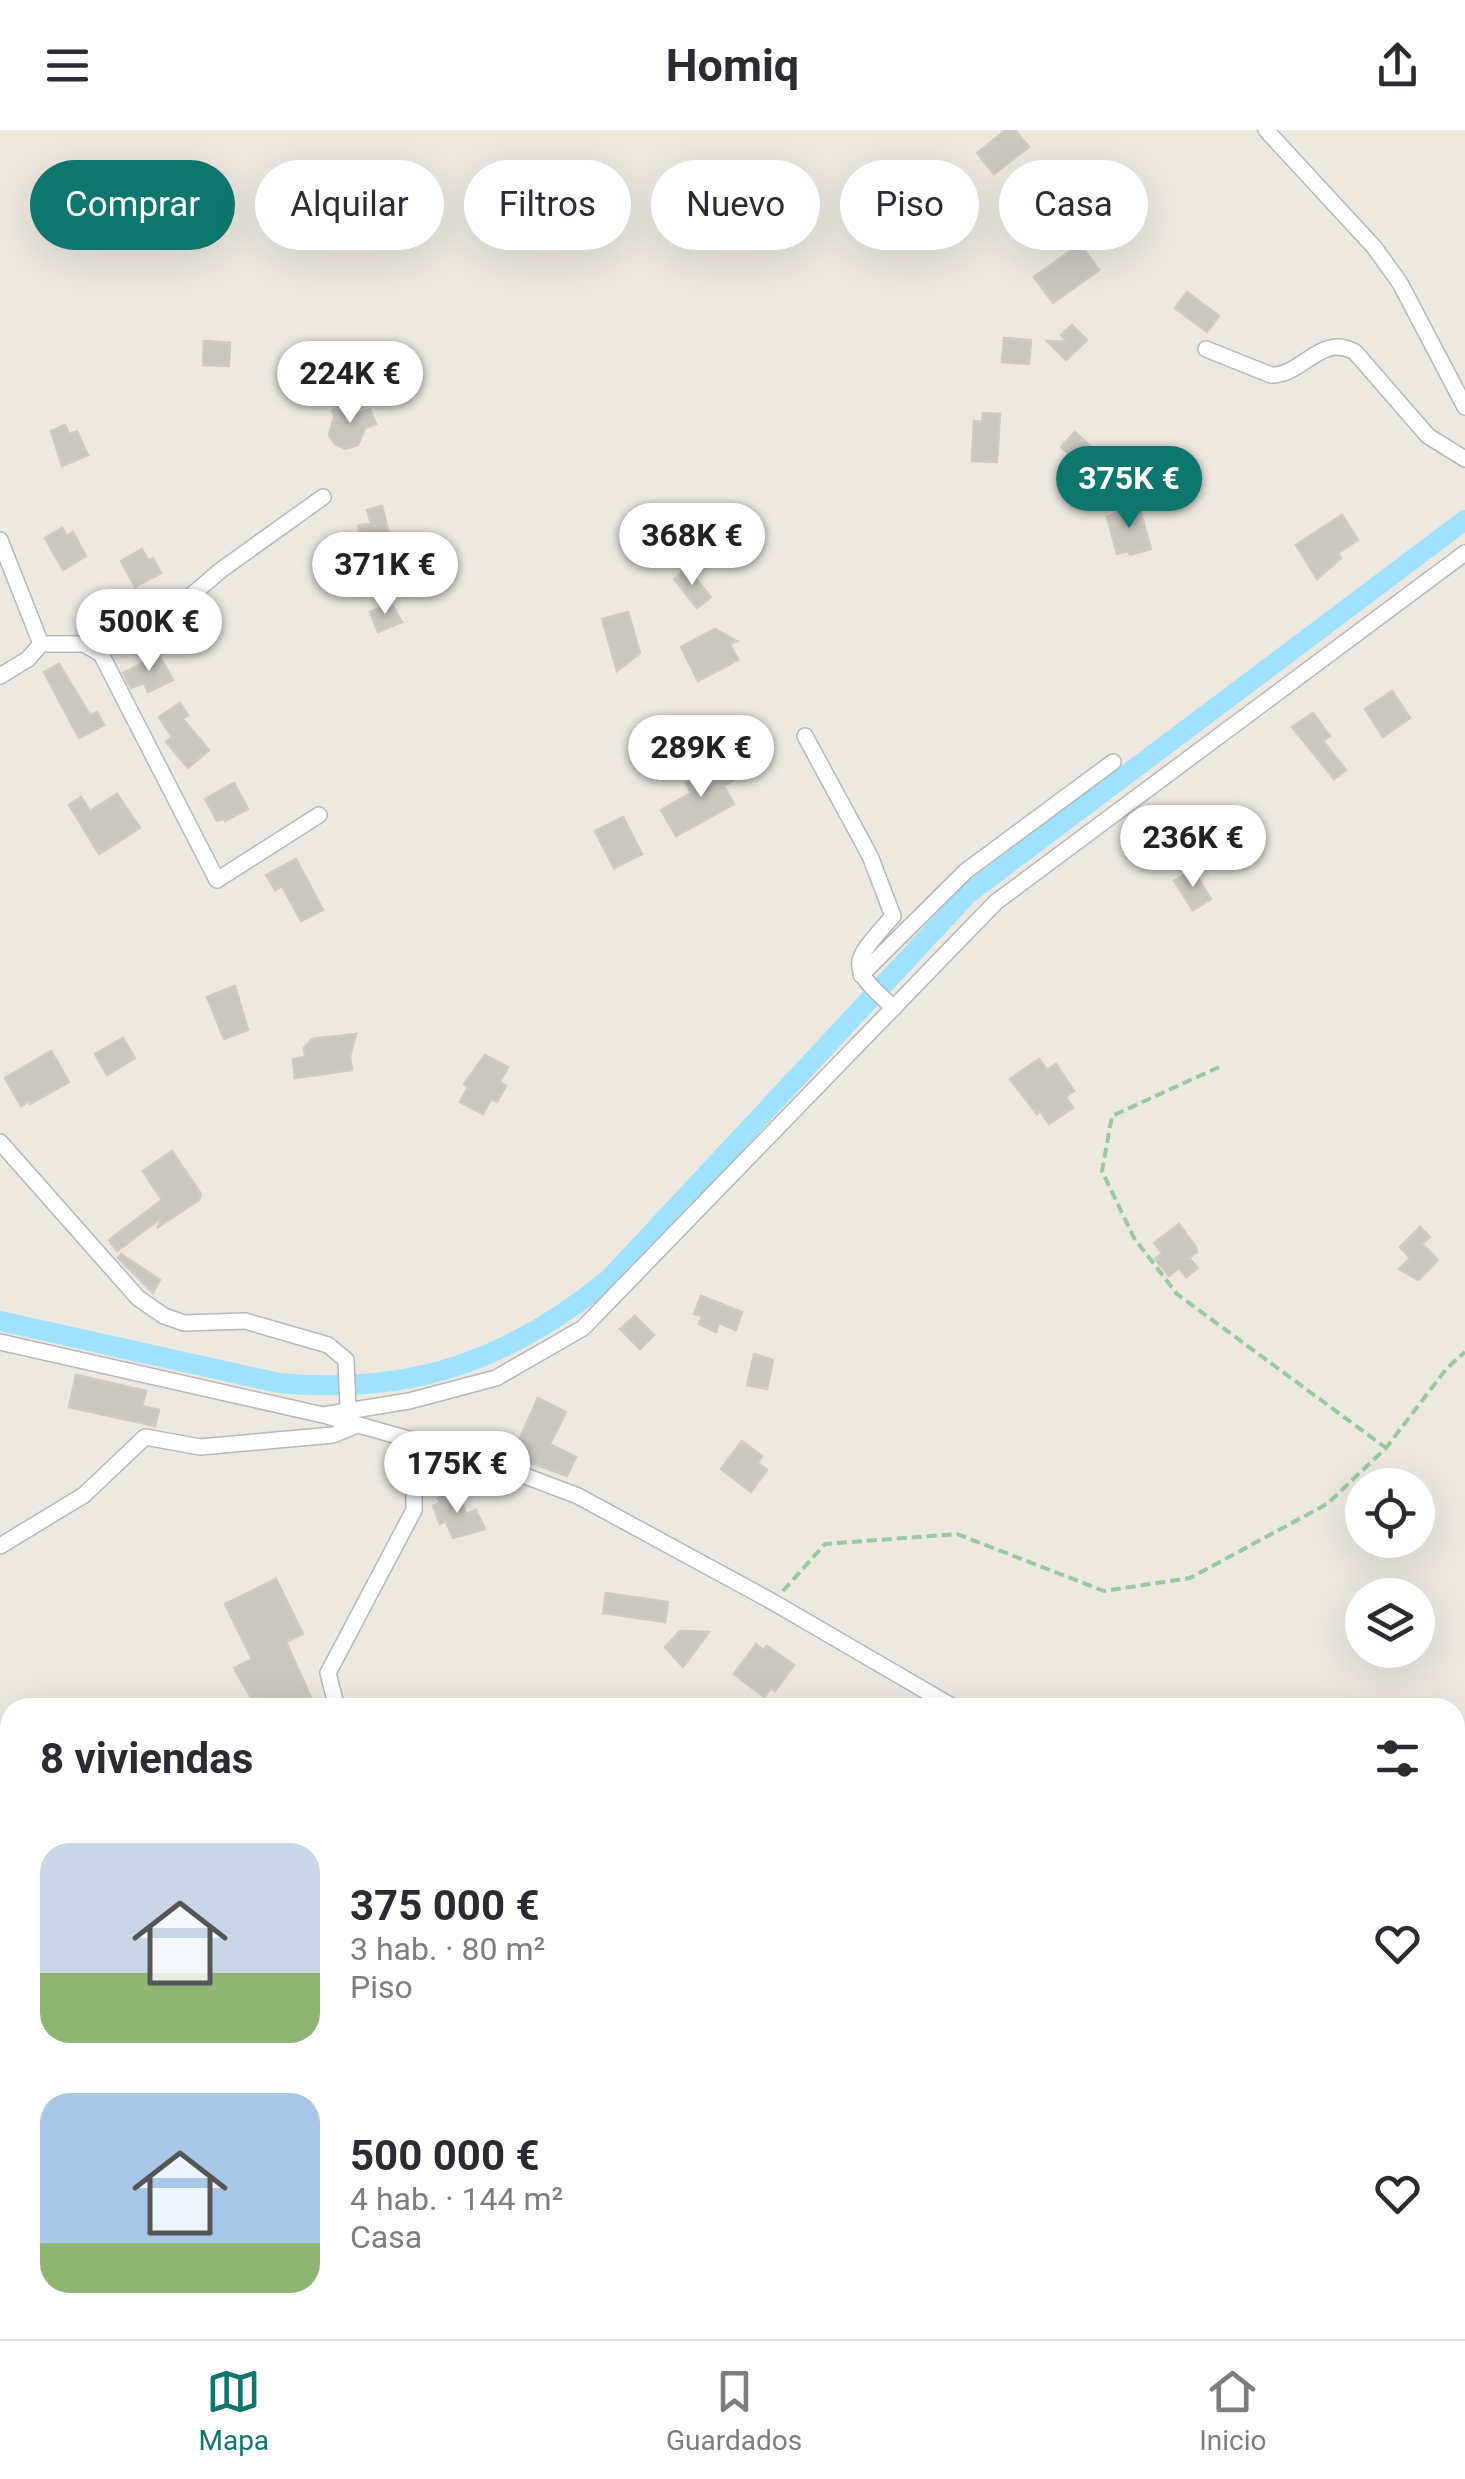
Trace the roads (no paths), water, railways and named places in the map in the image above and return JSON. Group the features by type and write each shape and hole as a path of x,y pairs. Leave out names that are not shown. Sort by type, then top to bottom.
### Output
{"street":[{"path":"1266,130 1374,247 1400,283 1465,407"},
{"path":"1206,349 1271,375 1282,375 1322,348 1344,346 1355,352 1428,436 1465,459"},
{"path":"0,676 28,659 42,644 84,644 152,629 221,570 324,496"},
{"path":"0,540 42,644"},
{"path":"323,1415 410,1401 496,1378 582,1328 996,902 1465,552"},
{"path":"84,644 101,654 218,880 319,815"},
{"path":"805,736 870,856 893,916 859,958 862,978 894,1008"},
{"path":"862,978 966,871 1114,762"},
{"path":"0,1142 138,1298 164,1316 184,1323 245,1321 328,1345 346,1360 348,1409"},
{"path":"0,1342 357,1424 483,1460 578,1496 773,1602 938,1698"},
{"path":"0,1546 84,1495 145,1437 200,1447 333,1435 357,1424"},
{"path":"334,1698 328,1673 414,1510 414,1440"}],"waterway":[{"path":"0,1321 279,1383 327,1385 414,1377 455,1367 533,1332 609,1279 969,893 1465,520"}]}
